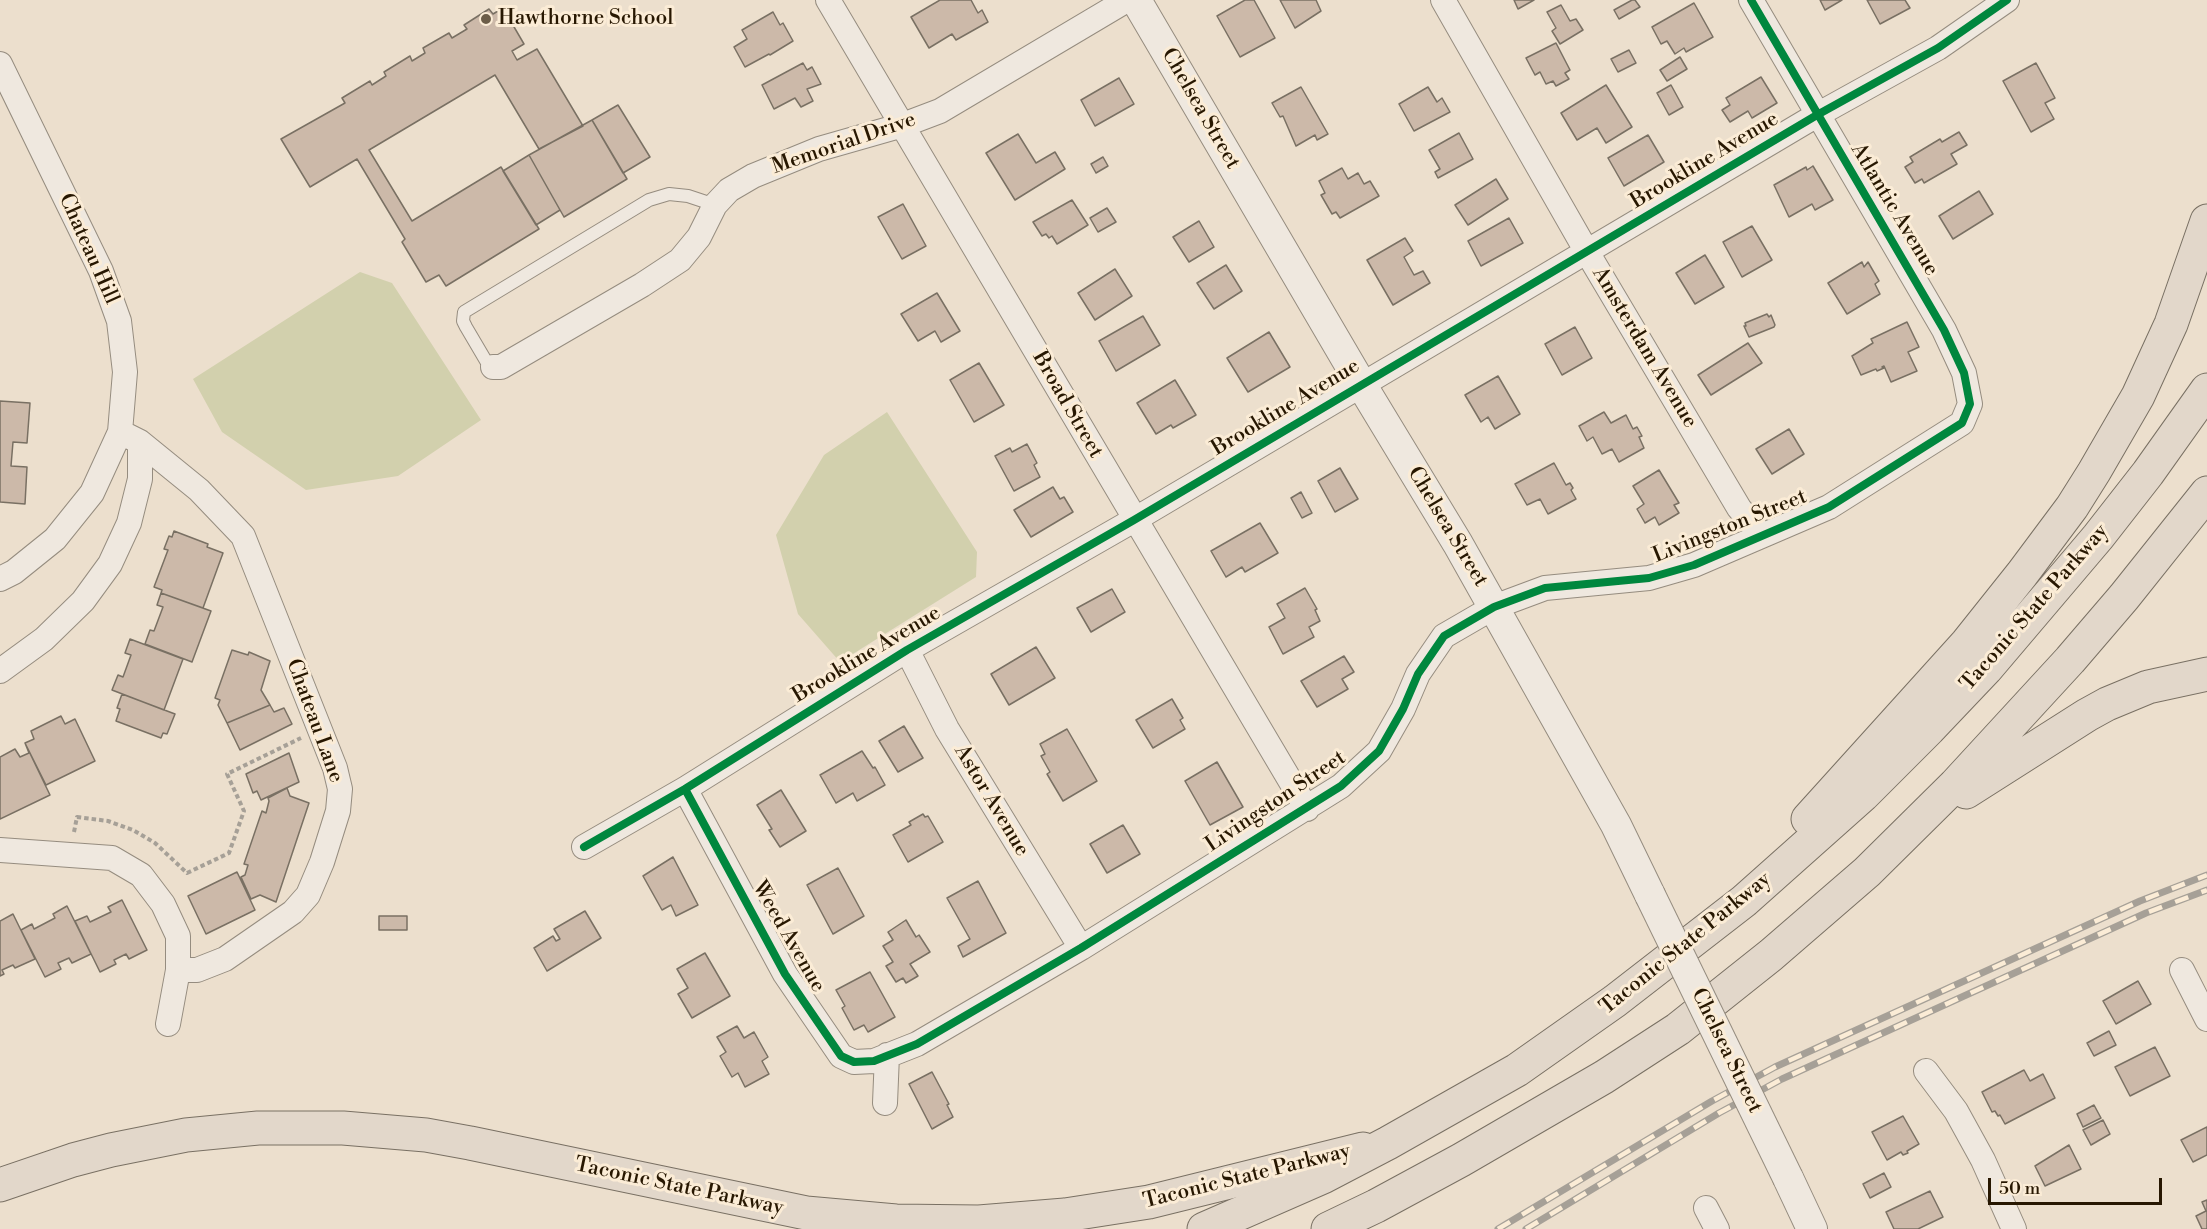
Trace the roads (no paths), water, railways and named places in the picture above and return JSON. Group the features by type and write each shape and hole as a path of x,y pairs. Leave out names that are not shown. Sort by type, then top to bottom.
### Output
{"highway":[{"path":"1702,936 1941,673 2022,574 2072,507 2117,435 2142,387 2186,286 2207,221"},
{"name":"Taconic State Parkway","path":"0,1185 73,1160 186,1135 258,1128 343,1128 416,1134 459,1141 806,1213 896,1221 979,1222 1065,1215 1149,1202 1185,1195 1388,1143 1503,1078 1552,1047 1702,936 1838,818 1986,669 2098,537 2148,473 2207,390"},
{"path":"1333,1229 1510,1132 1649,1049 1736,984 1779,948 1867,872 1984,755 2070,660 2145,572 2207,493"},
{"path":"1921,820 2107,704 2148,687 2207,674"},
{"path":"1204,1229 1323,1177 1388,1143"},
{"path":"1328,1229 1376,1206"}],"street":[{"name":"Broad Street","path":"828,0 1307,809"},
{"name":"Memorial Drive","path":"493,367 501,367 642,285 680,260 699,237 715,205 729,190 753,176 819,149 903,125 940,111 1127,0"},
{"name":"Chelsea Street","path":"1136,0 1494,607 1616,825 1812,1229"},
{"name":"Amsterdam Avenue","path":"1443,0 1587,252 1738,508 1761,535"},
{"name":"Atlantic Avenue","path":"1752,0 1944,330 1965,373 1970,404 1962,423 1940,437"},
{"name":"Brookline Avenue","path":"584,847 685,789 907,650 1134,519 1817,115 1938,48 2007,0"},
{"name":"Chateau Hill","path":"0,64 101,271 119,321 130,437 92,493 55,539 14,572 0,579"},
{"path":"0,672 44,639 68,616 83,601 110,564 129,523 140,479 130,437"},
{"name":"Chateau Lane","path":"130,437 199,490 243,536 335,768 339,789 338,811 322,862 308,895 293,912 225,959 197,970 178,970"},
{"name":"Livingston Street","path":"887,1055 917,1044 1081,948 1341,786 1379,751 1403,709 1418,674 1444,636 1494,607 1545,588 1649,578 1694,566 1829,507 1940,437"},
{"name":"Astor Avenue","path":"907,650 947,729 1081,948"},
{"name":"Weed Avenue","path":"685,789 785,974 841,1056 854,1062 874,1060 887,1055"},
{"path":"0,850 112,858 141,875 164,904 178,936 178,970 168,1024"},
{"path":"2182,970 2207,1019"},
{"path":"885,1103 887,1055"},
{"path":"1926,1071 1956,1111 1983,1160 2014,1229"},
{"path":"1706,1208 1717,1229"}],"lane":[{"path":"493,367 486,361 465,327 464,312 649,200 669,194 688,196 715,205"}],"railway":[{"path":"1498,1229 1712,1101 1775,1067 2140,901 2207,875"},
{"path":"1526,1229 1719,1113 1782,1079 2146,913 2207,890"}],"place":[{"name":"Hawthorne School","path":"486,19"}]}
